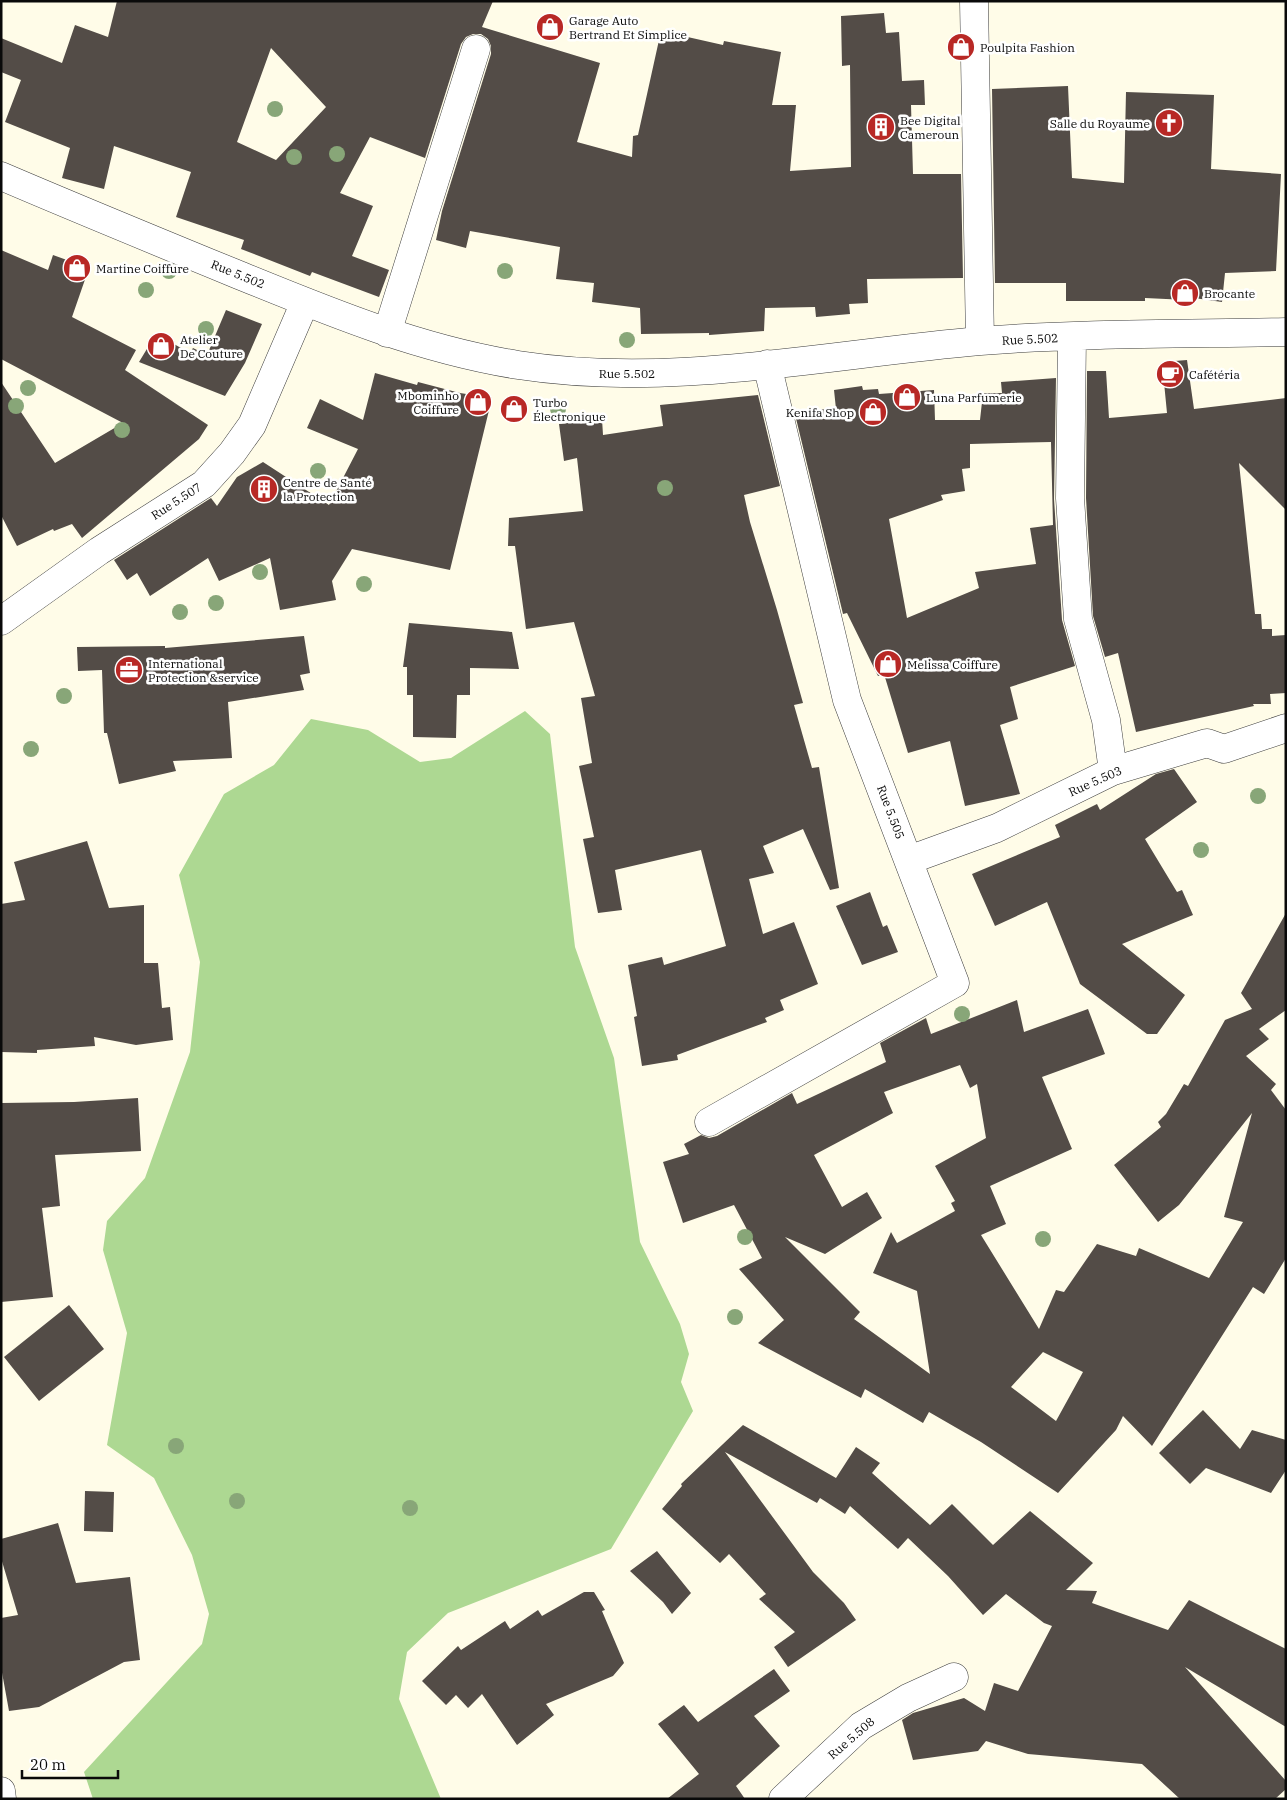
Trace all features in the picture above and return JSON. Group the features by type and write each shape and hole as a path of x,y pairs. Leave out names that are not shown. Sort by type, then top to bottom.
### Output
{"street":[{"path":"974,1 980,342"},
{"path":"387,333 476,49"},
{"name":"Rue 5.502","path":"1,176 305,302 387,333 441,350 519,365 606,374 684,373 980,342 1072,337 1286,332"},
{"name":"Rue 5.507","path":"1,621 98,551 204,484 227,460 252,425 305,302"},
{"path":"1072,337 1070,498 1078,619 1106,720 1113,772"},
{"name":"Rue 5.505","path":"708,1122 955,983 847,700 767,364"},
{"name":"Rue 5.503","path":"909,860 997,828 1113,772 1207,743 1224,749 1286,728"},
{"name":"Rue 5.508","path":"783,1799 861,1726 908,1698 954,1677"},
{"path":"1,1790 2,1799"}],"green space":[{"path":"525,711 550,734 575,947 614,1058 640,1242 680,1324 689,1354 681,1382 693,1411 611,1549 448,1613 407,1652 399,1699 441,1799 93,1799 84,1772 202,1644 209,1614 192,1555 154,1478 107,1445 127,1333 103,1250 107,1221 145,1178 190,1052 200,962 179,875 224,794 274,765 311,719 368,730 420,762 451,758"}],"building":[{"path":"117,1 493,1 482,27 600,63 577,142 632,157 633,136 638,135 661,31 723,45 724,41 781,52 772,105 796,105 790,171 851,167 850,65 842,66 841,16 884,13 886,33 899,32 902,81 924,80 925,105 911,105 913,174 961,174 963,278 867,279 868,303 849,304 850,314 816,317 815,307 765,308 764,331 709,335 709,333 641,334 640,308 592,302 594,283 556,279 560,247 470,231 466,248 436,240 442,211 491,54 491,46 488,39 481,34 473,34 466,37 461,44 425,158 370,137 340,193 373,206 352,256 389,270 379,297 312,272 310,276 241,249 244,240 176,217 191,172 114,146 104,189 62,178 70,148 5,122 21,80 1,72 1,38 62,63 75,25 108,37","holes":["271,48 326,107 276,160 237,142"]},
{"path":"1068,86 1072,178 1124,183 1126,92 1214,95 1211,169 1281,174 1276,271 1225,273 1222,302 1187,297 1187,300 1145,298 1145,301 1066,301 1066,283 995,283 992,89"},
{"path":"1,250 48,270 53,255 89,268 72,317 136,350 125,370 208,425 199,439 82,538 72,524 54,531 53,529 17,546 1,515 1,382 55,463 123,423 1,359"},
{"path":"226,310 262,324 245,363 225,396 139,362 156,334 190,353 193,348 207,355"},
{"path":"1187,360 1194,409 1286,398 1286,510 1239,463 1255,614 1261,614 1262,629 1272,629 1272,636 1286,635 1286,693 1270,694 1271,704 1253,704 1254,706 1136,732 1118,653 1105,657 1093,616 1086,498 1087,371 1106,371 1109,418 1167,413 1162,362"},
{"path":"375,373 417,385 418,382 460,393 492,398 450,570 352,549 332,581 336,600 280,610 270,558 219,581 208,558 150,596 137,573 127,580 114,560 211,498 217,506 237,477 263,462 329,505 358,449 307,428 320,399 363,420"},
{"path":"1056,378 1054,499 1062,620 1075,666 1010,687 1018,719 1000,725 1020,794 965,806 950,741 908,753 884,674 878,676 847,613 843,614 794,410 836,409 834,390 862,386 863,390 878,389 879,394 934,390 935,420 980,420 983,393 1002,393 1001,382","holes":["1051,442 1053,525 1030,528 1036,564 975,572 979,588 907,618 889,519 943,500 941,495 965,491 962,469 970,468 970,444"]},
{"path":"758,395 780,486 744,495 750,522 803,703 794,705 812,768 819,767 839,888 830,890 803,829 763,846 774,873 749,879 763,934 794,922 818,984 780,1000 784,1010 765,1018 767,1022 677,1055 678,1060 642,1066 634,1017 637,1016 628,965 662,957 664,965 726,946 701,850 615,870 622,910 598,913 583,839 594,837 579,766 592,763 581,698 595,696 574,622 526,629 515,546 508,546 509,518 583,511 577,458 564,461 559,424 602,419 603,435 663,426 660,405"},
{"path":"409,623 512,632 519,669 470,668 470,695 457,695 456,738 413,737 413,695 407,695 407,667 403,667"},
{"path":"304,636 310,673 300,675 304,690 228,702 232,758 173,761 176,771 119,784 107,733 104,733 102,670 78,671 77,647 165,646 165,648"},
{"path":"1174,769 1197,802 1145,839 1177,892 1182,890 1193,915 1122,944 1185,995 1157,1034 1147,1034 1080,984 1047,902 995,926 972,874 1060,837 1055,825 1097,804 1100,810 1156,774"},
{"path":"87,841 109,908 144,905 144,963 158,963 162,1008 170,1007 173,1040 136,1045 94,1037 95,1046 37,1050 37,1053 1,1052 1,904 25,900 14,862"},
{"path":"870,892 883,927 887,925 898,952 862,965 836,906"},
{"path":"1286,913 1286,1010 1259,1029 1269,1039 1246,1056 1276,1084 1271,1090 1286,1110 1286,1258 1264,1294 1253,1287 1152,1446 1123,1416 1116,1430 1058,1493 981,1442 929,1412 923,1423 865,1389 861,1398 758,1343 784,1320 739,1269 762,1258 734,1205 683,1223 663,1162 689,1154 684,1144 701,1135 709,1138 717,1136 792,1093 797,1104 886,1062 880,1043 926,1018 931,1034 1017,1000 1024,1032 1088,1009 1105,1054 1042,1077 1072,1149 990,1186 1006,1224 981,1235 1039,1329 1056,1290 1064,1292 1097,1244 1136,1256 1139,1248 1209,1278 1243,1222 1224,1217 1252,1113 1179,1205 1158,1222 1114,1165 1161,1127 1158,1122 1166,1114 1184,1084 1188,1086 1225,1020 1252,1009 1241,993","holes":["960,1065 970,1088 977,1084 986,1138 935,1166 955,1201 951,1203 955,1211 897,1243 891,1232 873,1273 917,1291 930,1374 854,1319 860,1312 785,1237 825,1254 882,1218 867,1192 842,1207 814,1155 893,1113 884,1092","1043,1352 1083,1372 1056,1421 1011,1387"]},
{"path":"138,1098 141,1151 55,1155 60,1206 42,1208 53,1297 1,1302 1,1103 74,1102"},
{"path":"69,1305 104,1349 39,1401 4,1357"},
{"path":"1203,1410 1240,1449 1252,1430 1286,1440 1286,1470 1271,1493 1206,1468 1190,1484 1159,1453"},
{"path":"743,1425 836,1478 856,1447 880,1463 872,1473 930,1525 952,1504 993,1545 1030,1511 1093,1563 1066,1590 1097,1591 1092,1603 1168,1630 1189,1600 1286,1649 1286,1727 1185,1667 1286,1781 1286,1789 1275,1799 1180,1799 1142,1764 1028,1754 986,1741 978,1751 913,1760 902,1720 913,1713 964,1698 985,1711 994,1683 1018,1691 1052,1626 1044,1623 1006,1594 983,1615 948,1576 908,1538 898,1549 850,1506 845,1514 820,1498 817,1503 725,1452 813,1572 844,1603 856,1620 788,1667 774,1647 795,1632 759,1599 766,1594 729,1554 720,1563 662,1509 682,1486 681,1484"},
{"path":"85,1491 114,1492 113,1532 84,1531"},
{"path":"58,1523 76,1583 130,1577 140,1660 124,1662 39,1707 9,1711 1,1667 1,1618 18,1615 1,1558 1,1539"},
{"path":"657,1551 691,1593 672,1614 663,1602 630,1571"},
{"path":"584,1592 594,1592 605,1610 602,1611 624,1663 613,1676 546,1704 554,1715 517,1745 482,1694 468,1708 456,1695 446,1705 422,1681 458,1646 461,1650 505,1621 510,1629 538,1610 542,1616"},
{"path":"774,1669 790,1691 754,1716 780,1746 736,1786 745,1799 667,1799 699,1774 658,1724 684,1705 698,1722"}],"place":[{"name":"Garage Auto Bertrand Et Simplice","path":"550,27"},
{"name":"Poulpita Fashion","path":"961,47"},
{"name":"Salle du Royaume","path":"1169,123"},
{"name":"Bee Digital Cameroun","path":"881,127"},
{"name":"Martine Coiffure","path":"77,268"},
{"name":"Brocante","path":"1185,293"},
{"name":"Atelier De Couture","path":"161,346"},
{"name":"Cafétéria","path":"1170,374"},
{"name":"Luna Parfumerie","path":"907,397"},
{"name":"Mbominho Coiffure","path":"478,402"},
{"name":"Turbo Électronique","path":"514,409"},
{"name":"Kenifa Shop","path":"873,412"},
{"name":"Centre de Santé la Protection","path":"264,489"},
{"name":"Melissa Coiffure","path":"888,664"},
{"name":"International Protection &service","path":"129,670"}]}
